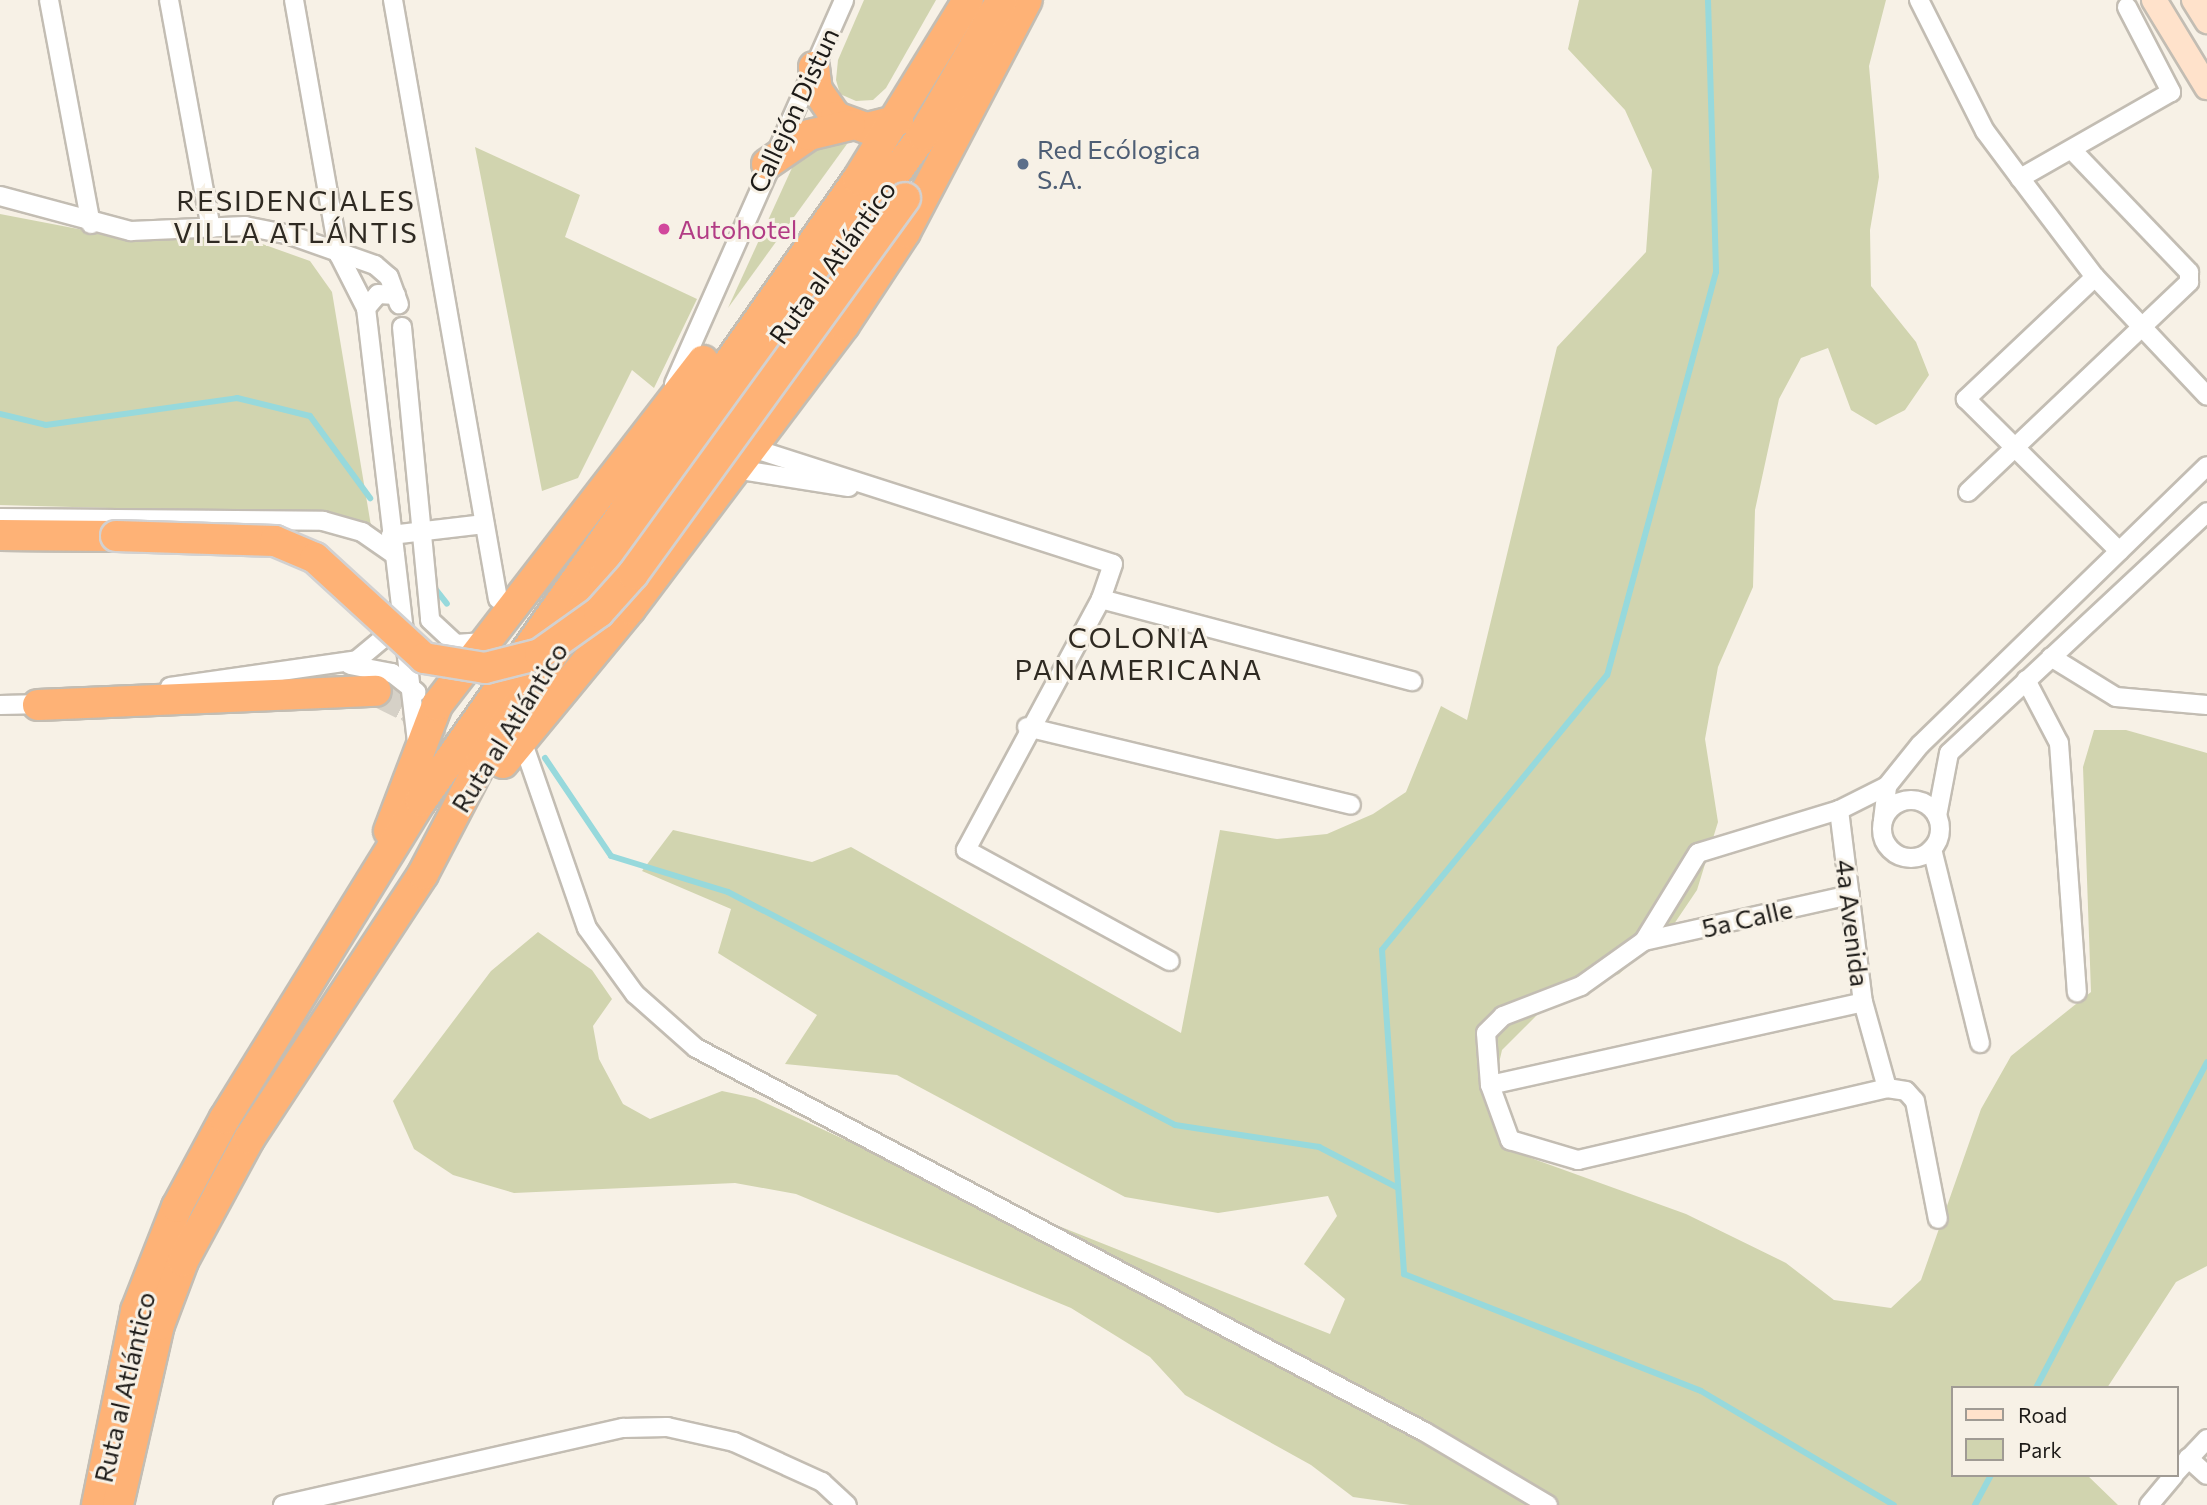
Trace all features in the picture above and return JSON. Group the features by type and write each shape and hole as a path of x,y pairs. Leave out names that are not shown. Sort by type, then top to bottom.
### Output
{"highway":[{"name":"Ruta al Atlántico","path":"97,1505 136,1311 177,1207 289,1007 527,643 898,120 968,0"},
{"name":"Ruta al Atlántico","path":"118,1505 134,1415 183,1261 285,1081 423,874 482,761 605,575 923,135 1002,0"},
{"path":"423,874 517,744 743,458 844,325 944,163 1027,0"},
{"path":"814,67 825,105 850,125"},
{"path":"768,164 809,135 850,125 898,120"},
{"path":"0,535 275,541 315,558 424,658 485,668 540,653 599,612 633,574 905,198 944,163"},
{"path":"364,893 416,751 438,705 490,641 815,215 858,179"},
{"path":"38,705 376,691"},
{"path":"183,1261 234,1143 415,852 438,799"}],"main road":[{"path":"2154,0 2207,87"},
{"path":"2193,0 2207,21"}],"street":[{"path":"49,0 91,224"},
{"path":"169,0 211,228"},
{"path":"294,0 339,255 366,308 391,535 416,692 416,751"},
{"path":"393,0 498,599"},
{"name":"Callejón Distun","path":"663,414 768,164 845,0"},
{"path":"1919,0 1984,131 2095,277 2207,396"},
{"path":"2020,178 2073,151 2172,89 2127,7"},
{"path":"1968,492 2019,450 2189,282 2189,272 2073,151"},
{"path":"0,196 91,224 131,231 245,226 290,235 383,271 398,299 378,295 366,308"},
{"path":"2095,277 1966,399 2119,551"},
{"path":"402,327 421,533 436,631 456,644 490,641"},
{"path":"743,458 863,488 1110,561 1113,569 1101,599 1027,727 966,850 1170,961"},
{"path":"743,458 863,488"},
{"path":"1839,810 1886,786 2207,466"},
{"path":"1886,786 1882,837 1892,852 1917,858 1932,849 1940,833 1937,816 1949,753 2207,512"},
{"path":"0,518 323,521 362,532 395,555"},
{"path":"391,535 484,524"},
{"path":"1101,599 1412,681"},
{"path":"0,705 38,705 339,664 374,652 403,613"},
{"path":"2051,657 2116,697 2207,705"},
{"path":"339,664 392,673 416,692"},
{"path":"2026,680 2059,743 2077,992"},
{"path":"1027,727 1351,805"},
{"path":"526,752 587,928 635,994 696,1048 1437,1438 1548,1505"},
{"path":"1883,820 1891,807 1912,799 1937,816"},
{"name":"5a Calle","path":"1644,941 1686,864 1698,853 1839,810"},
{"name":"4a Avenida","path":"1839,810 1863,1002 1886,1088"},
{"path":"1932,849 1980,1044"},
{"name":"5a Calle","path":"1850,895 1644,941 1581,986 1503,1016 1486,1033 1490,1085 1510,1140 1585,1160 1886,1088"},
{"path":"1490,1085 1863,1002"},
{"path":"1886,1088 1906,1091 1915,1101 1938,1219"},
{"path":"283,1505 623,1428 667,1427 734,1442 822,1482 847,1505"},
{"path":"2207,1439 2180,1468 2207,1475"},
{"path":"2149,1505 2172,1477"}],"green space":[{"path":"864,0 936,0 886,88 873,100 856,101 840,94 836,80 838,60"},
{"path":"1579,0 1886,0 1869,66 1879,177 1870,230 1871,286 1916,342 1929,375 1905,410 1876,425 1851,410 1828,348 1801,358 1779,399 1755,510 1753,587 1718,667 1705,739 1718,822 1697,890 1672,927 1619,974 1550,1002 1502,1050 1490,1102 1509,1150 1686,1214 1786,1263 1834,1300 1891,1308 1921,1280 1981,1109 2011,1056 2091,992 2083,767 2094,730 2126,730 2207,753 2207,1266 2176,1282 2108,1386 1952,1386 1952,1477 2089,1477 2118,1505 1410,1505 1353,1497 1311,1465 1185,1395 1150,1357 1071,1308 796,1194 735,1183 514,1193 453,1175 414,1149 393,1101 491,971 538,932 592,970 612,999 593,1026 599,1059 623,1104 650,1119 722,1091 755,1098 865,1149 1330,1334 1345,1299 1304,1264 1337,1216 1328,1196 1218,1213 1125,1197 897,1075 785,1064 817,1015 718,953 731,909 642,871 673,830 812,862 851,847 1181,1033 1220,830 1277,839 1327,834 1373,814 1406,792 1441,706 1467,720 1557,347 1646,252 1652,170 1625,110 1568,49"},
{"path":"847,144 728,308 802,146"},
{"path":"475,147 580,195 565,237 697,299 654,388 632,370 578,478 542,491"},
{"path":"0,214 120,237 251,240 310,261 332,292 371,526 328,514 0,505"}],"waterway":[{"path":"1708,0 1716,272 1607,675 1382,950 1404,1274 1701,1391 1894,1505"},
{"path":"0,414 46,425 237,398 310,416 370,498"},
{"path":"437,591 447,604"},
{"path":"545,758 611,856 728,892 1175,1125 1319,1147 1398,1188"},
{"path":"2037,1386 2207,1062"},
{"path":"1975,1505 1990,1477"}],"tunnel":[{"path":"376,691 412,709 428,728 438,750 439,792"}],"place":[{"name":"Red Ecólogica S.A.","path":"1023,164"},
{"name":"Autohotel","path":"664,229"}],"district":[{"name":"RESIDENCIALES VILLA ATLÁNTIS","path":"296,216"},
{"name":"COLONIA PANAMERICANA","path":"1139,653"}]}
